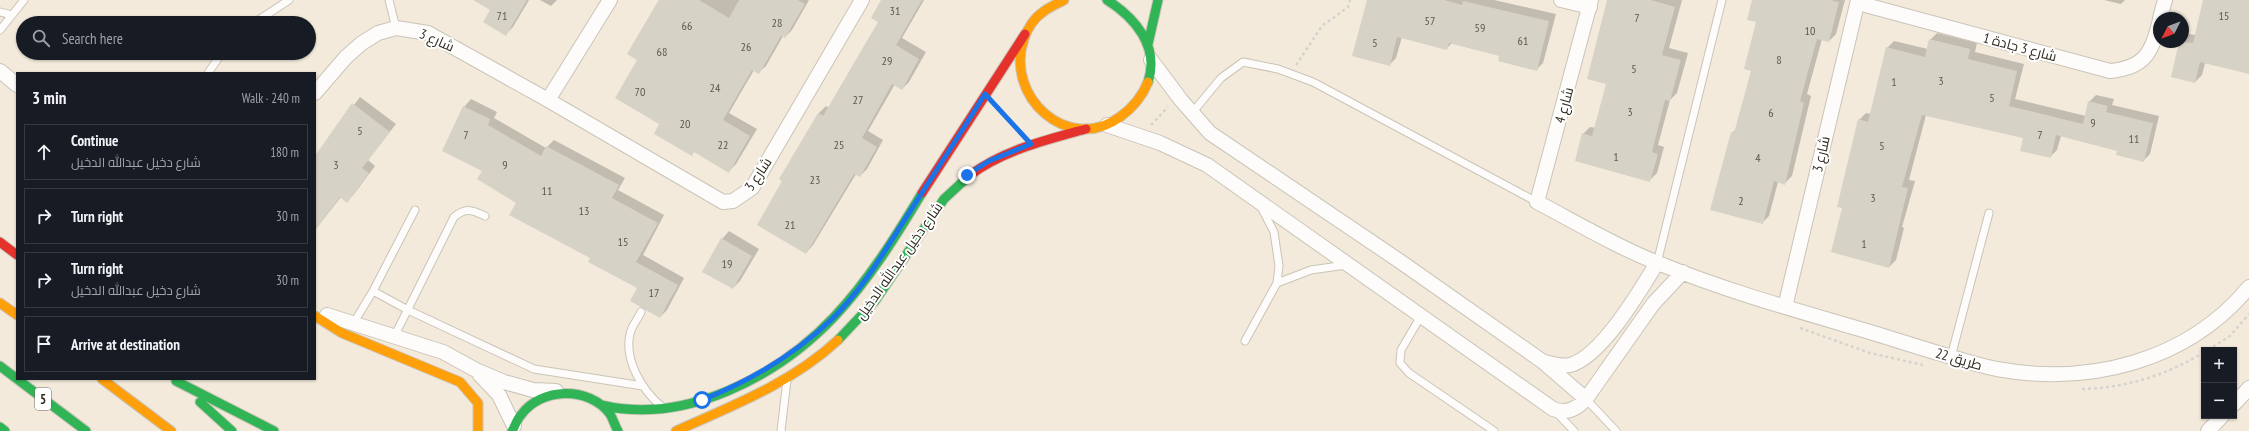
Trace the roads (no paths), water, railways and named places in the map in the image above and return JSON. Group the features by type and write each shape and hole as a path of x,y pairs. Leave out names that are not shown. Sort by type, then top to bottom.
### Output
{"main road":[{"name":"شارع دخيل عبدالله الدخيل","path":"601,405 635,411 664,409 702,400 734,388 785,357 833,318 876,265 1035,18 1044,10 1064,0"},
{"path":"1107,0 1128,12 1143,31 1148,44"},
{"path":"1148,44 1158,0"},
{"path":"1025,34 1020,46 1019,66 1023,87 1029,98 1038,109 1054,121 1072,128 1086,129"},
{"name":"شارع دخيل عبدالله الدخيل","path":"676,431 762,393 787,380 833,345 855,324 897,269 928,218 954,187 989,161 1031,144 1086,129 1107,125 1126,115 1140,100 1149,81 1151,60 1148,44"},
{"path":"0,242 16,254"},
{"path":"0,303 16,314"},
{"path":"316,317 342,333 460,382 478,404 478,431"},
{"name":"5","path":"0,366 16,378"},
{"name":"5","path":"19,380 86,431"},
{"path":"103,380 171,431"},
{"path":"175,380 232,431"},
{"path":"175,380 274,431"},
{"path":"513,428 529,406 539,398 564,392 590,398 601,405 610,414 618,431"},
{"path":"0,427 5,431"}],"street":[{"path":"548,100 610,0"},
{"name":"شارع 3","path":"316,93 346,57 362,42 378,33 396,28 428,34 548,100 723,202 733,201 752,188 862,0"},
{"name":"شارع 4","path":"1538,202 1590,3 1561,0"},
{"path":"2162,12 2165,0"},
{"name":"شارع 3","path":"1785,307 1858,1"},
{"name":"شارع 3 جادة 1","path":"1858,1 2110,71 2123,70 2136,65 2146,56 2153,46"},
{"path":"1151,60 1181,100 1210,133 1401,262 1542,361 1586,399"},
{"path":"0,71 16,84"},
{"path":"1107,125 1160,143 1207,165 1553,409 1565,412 1571,410 1586,399 1653,304 1683,272"},
{"name":"طريق 22","path":"1538,202 1657,263 1785,307 1996,369 2040,374 2094,372 2122,367 2166,352 2190,338 2222,314 2249,287"},
{"path":"1542,361 1569,365 1590,354 1604,339 1657,263"},
{"path":"316,310 353,324 396,336 443,352 476,370 504,382 526,388 564,392"},
{"path":"476,370 499,395 513,428"},
{"path":"2237,401 2249,388"},
{"path":"2208,431 2219,419"}],"lane":[{"path":"0,30 24,0"},
{"path":"264,16 288,0"},
{"path":"388,0 396,28"},
{"path":"1657,263 1722,0"},
{"path":"0,12 12,15"},
{"path":"209,72 217,60"},
{"path":"1192,113 1221,78 1243,62 1290,74 1313,82 1538,202"},
{"path":"1244,341 1277,283 1279,266 1274,232 1258,201"},
{"path":"396,336 454,217 462,211 470,209 485,216"},
{"path":"353,324 373,291 414,210"},
{"path":"1951,357 1988,213"},
{"path":"1277,283 1312,270 1348,265"},
{"path":"373,291 408,310 534,369 643,386"},
{"path":"641,312 630,333 629,346 635,368 643,386 650,397 664,409"},
{"path":"1421,316 1401,350 1400,362 1409,373 1494,431"},
{"path":"781,431 787,380"},
{"path":"1586,399 1616,431"},
{"path":"1553,409 1574,431"}]}
